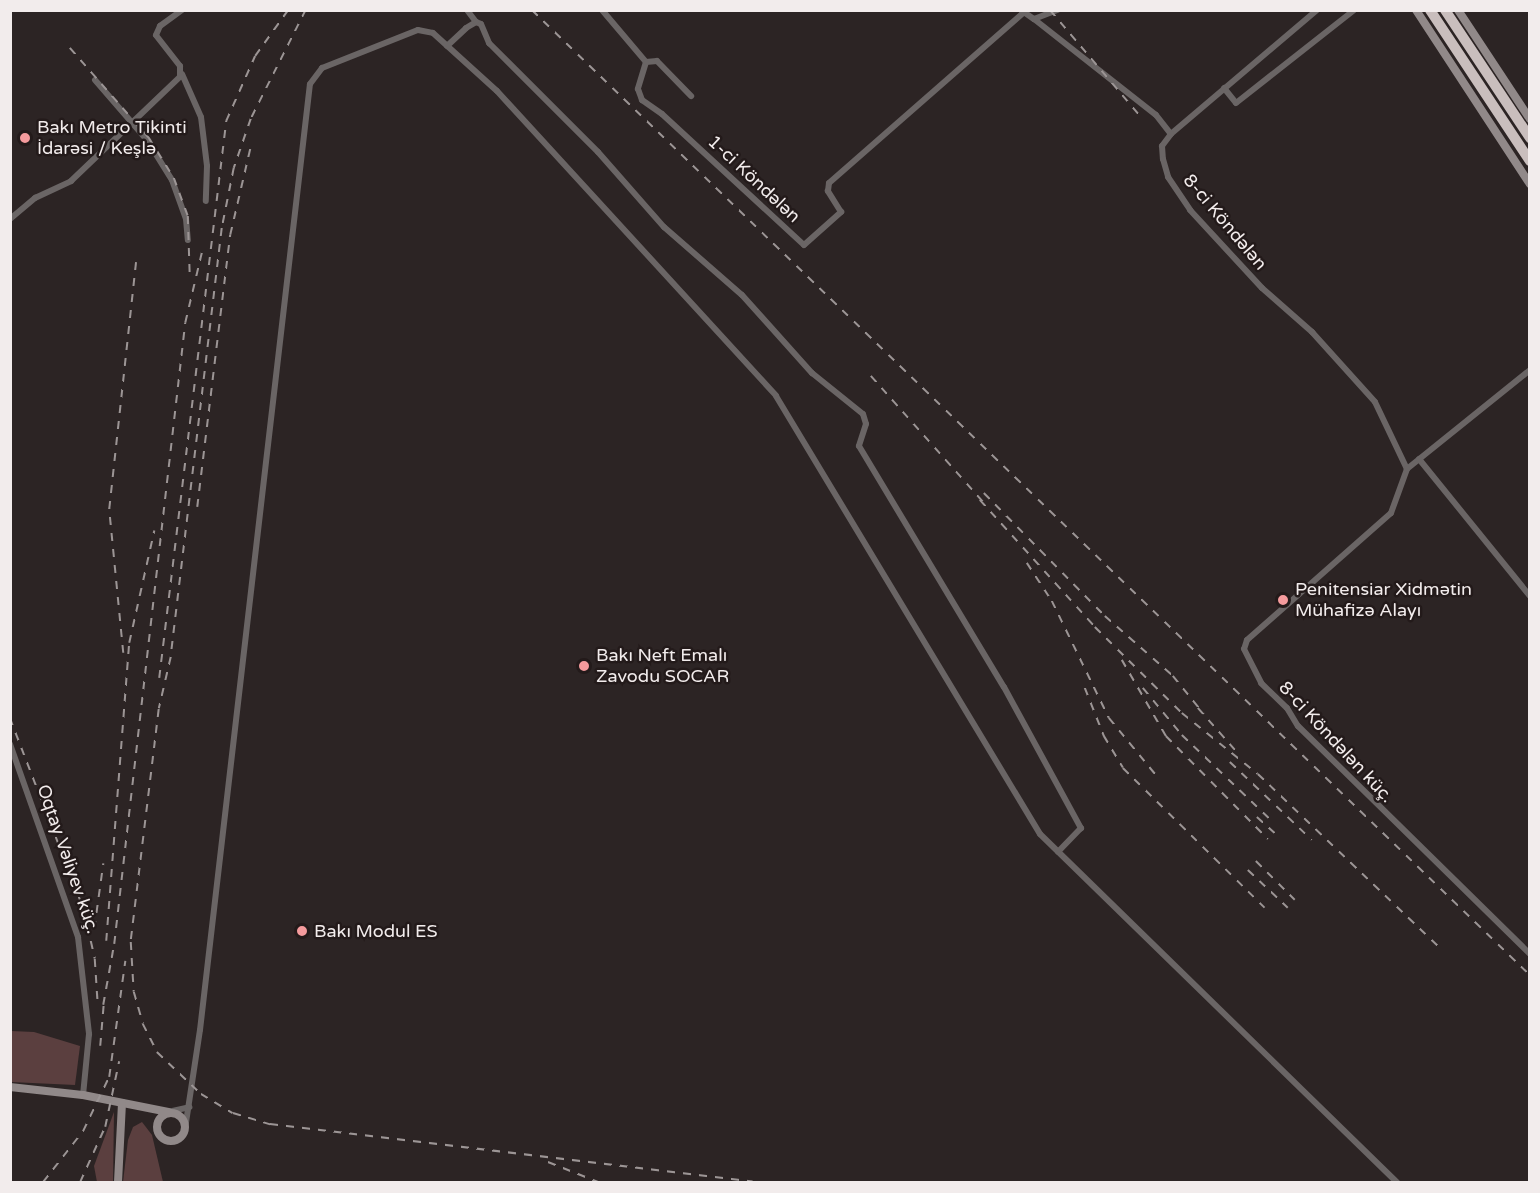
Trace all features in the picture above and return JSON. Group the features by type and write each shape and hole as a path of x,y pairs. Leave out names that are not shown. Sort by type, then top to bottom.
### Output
{"highway":[{"path":"1430,10 1530,161"},
{"path":"1445,10 1530,138"},
{"path":"1517,142 1530,167"}],"main road":[{"path":"1416,10 1530,184"},
{"path":"1458,10 1530,120"},
{"path":"10,1087 83,1095 168,1112 179,1115 185,1129 174,1141 158,1135 159,1118 168,1112"},
{"path":"118,1182 122,1103"}],"street":[{"path":"182,10 160,26 156,35 182,74 201,117 207,166 206,201"},
{"path":"467,10 476,22 481,24 489,43 598,152 664,227 742,295 812,372 863,414 866,424 859,446 1004,687 1081,828 1058,852"},
{"path":"602,10 646,62 657,61 691,96"},
{"path":"1034,19 1057,10"},
{"path":"1022,12 1156,115 1171,134 1317,10"},
{"path":"1224,88 1236,103 1354,10"},
{"name":"1-ci Köndələn","path":"646,62 638,89 642,100 662,114 804,245 841,212 828,191 829,183 1022,12"},
{"path":"447,46 476,22"},
{"path":"185,1129 310,84 315,72 322,68 410,31 433,33 497,91 776,396 1029,818 1058,852 1397,1182"},
{"path":"10,219 35,198 71,181 182,74"},
{"path":"95,80 132,122 172,180 183,210 188,240"},
{"name":"8-ci Köndələn","path":"1171,134 1162,152 1168,177 1181,198 1262,288 1312,332 1361,384 1381,411 1407,469"},
{"path":"1407,469 1530,370"},
{"path":"1419,459 1530,597"},
{"name":"8-ci Köndələn küç.","path":"1407,469 1391,513 1247,640 1245,653 1261,683 1287,708 1298,726 1530,954"},
{"name":"Oqtay Vəliyev küç.","path":"10,744 78,937 89,1034 83,1095"},
{"path":"168,1112 189,1107"}],"shaded area":[{"path":"11,1031 34,1032 80,1046 75,1085 11,1082"},
{"path":"114,1112 113,1182 97,1182 94,1166"},
{"path":"142,1122 152,1135 163,1182 123,1182 128,1140 133,1127"}],"railway":[{"path":"159,678 226,121 255,56 288,10"},
{"path":"306,10 251,119 234,168 222,228 171,657 159,709 131,942 134,992 143,1024 157,1052 201,1094 233,1113 270,1124 753,1182"},
{"path":"532,10 1530,975"},
{"path":"1050,10 1142,118"},
{"path":"70,48 149,138 174,178 188,216 190,275"},
{"path":"197,507 230,235 250,149"},
{"path":"103,1005 114,944 185,323 203,247"},
{"path":"123,653 109,509 136,262"},
{"path":"871,376 986,505"},
{"path":"984,493 1105,616 1173,676 1204,714"},
{"path":"980,500 1095,627 1182,713 1258,774 1440,948"},
{"path":"106,941 129,643 154,531"},
{"path":"1027,563 1052,601 1109,718 1156,775"},
{"path":"1122,660 1166,736 1268,839"},
{"path":"1085,688 1104,736 1123,768 1265,908"},
{"path":"1143,688 1182,735 1270,819"},
{"path":"1198,708 1236,751"},
{"path":"10,718 84,910 95,959 98,1006"},
{"path":"1230,762 1312,840"},
{"path":"1257,817 1275,833"},
{"path":"1256,861 1295,900"},
{"path":"94,929 103,864"},
{"path":"1248,870 1288,908"},
{"path":"43,1182 83,1131 109,1077 125,961"},
{"path":"100,1046 104,998"},
{"path":"80,1182 105,1127 119,1061"},
{"path":"548,1162 598,1182"}],"place":[{"name":"Bakı Metro Tikinti İdarəsi / Keşlə","path":"25,138"},
{"name":"Penitensiar Xidmətin Mühafizə Alayı","path":"1283,600"},
{"name":"Bakı Neft Emalı Zavodu SOCAR","path":"584,666"},
{"name":"Bakı Modul ES","path":"302,931"}]}
